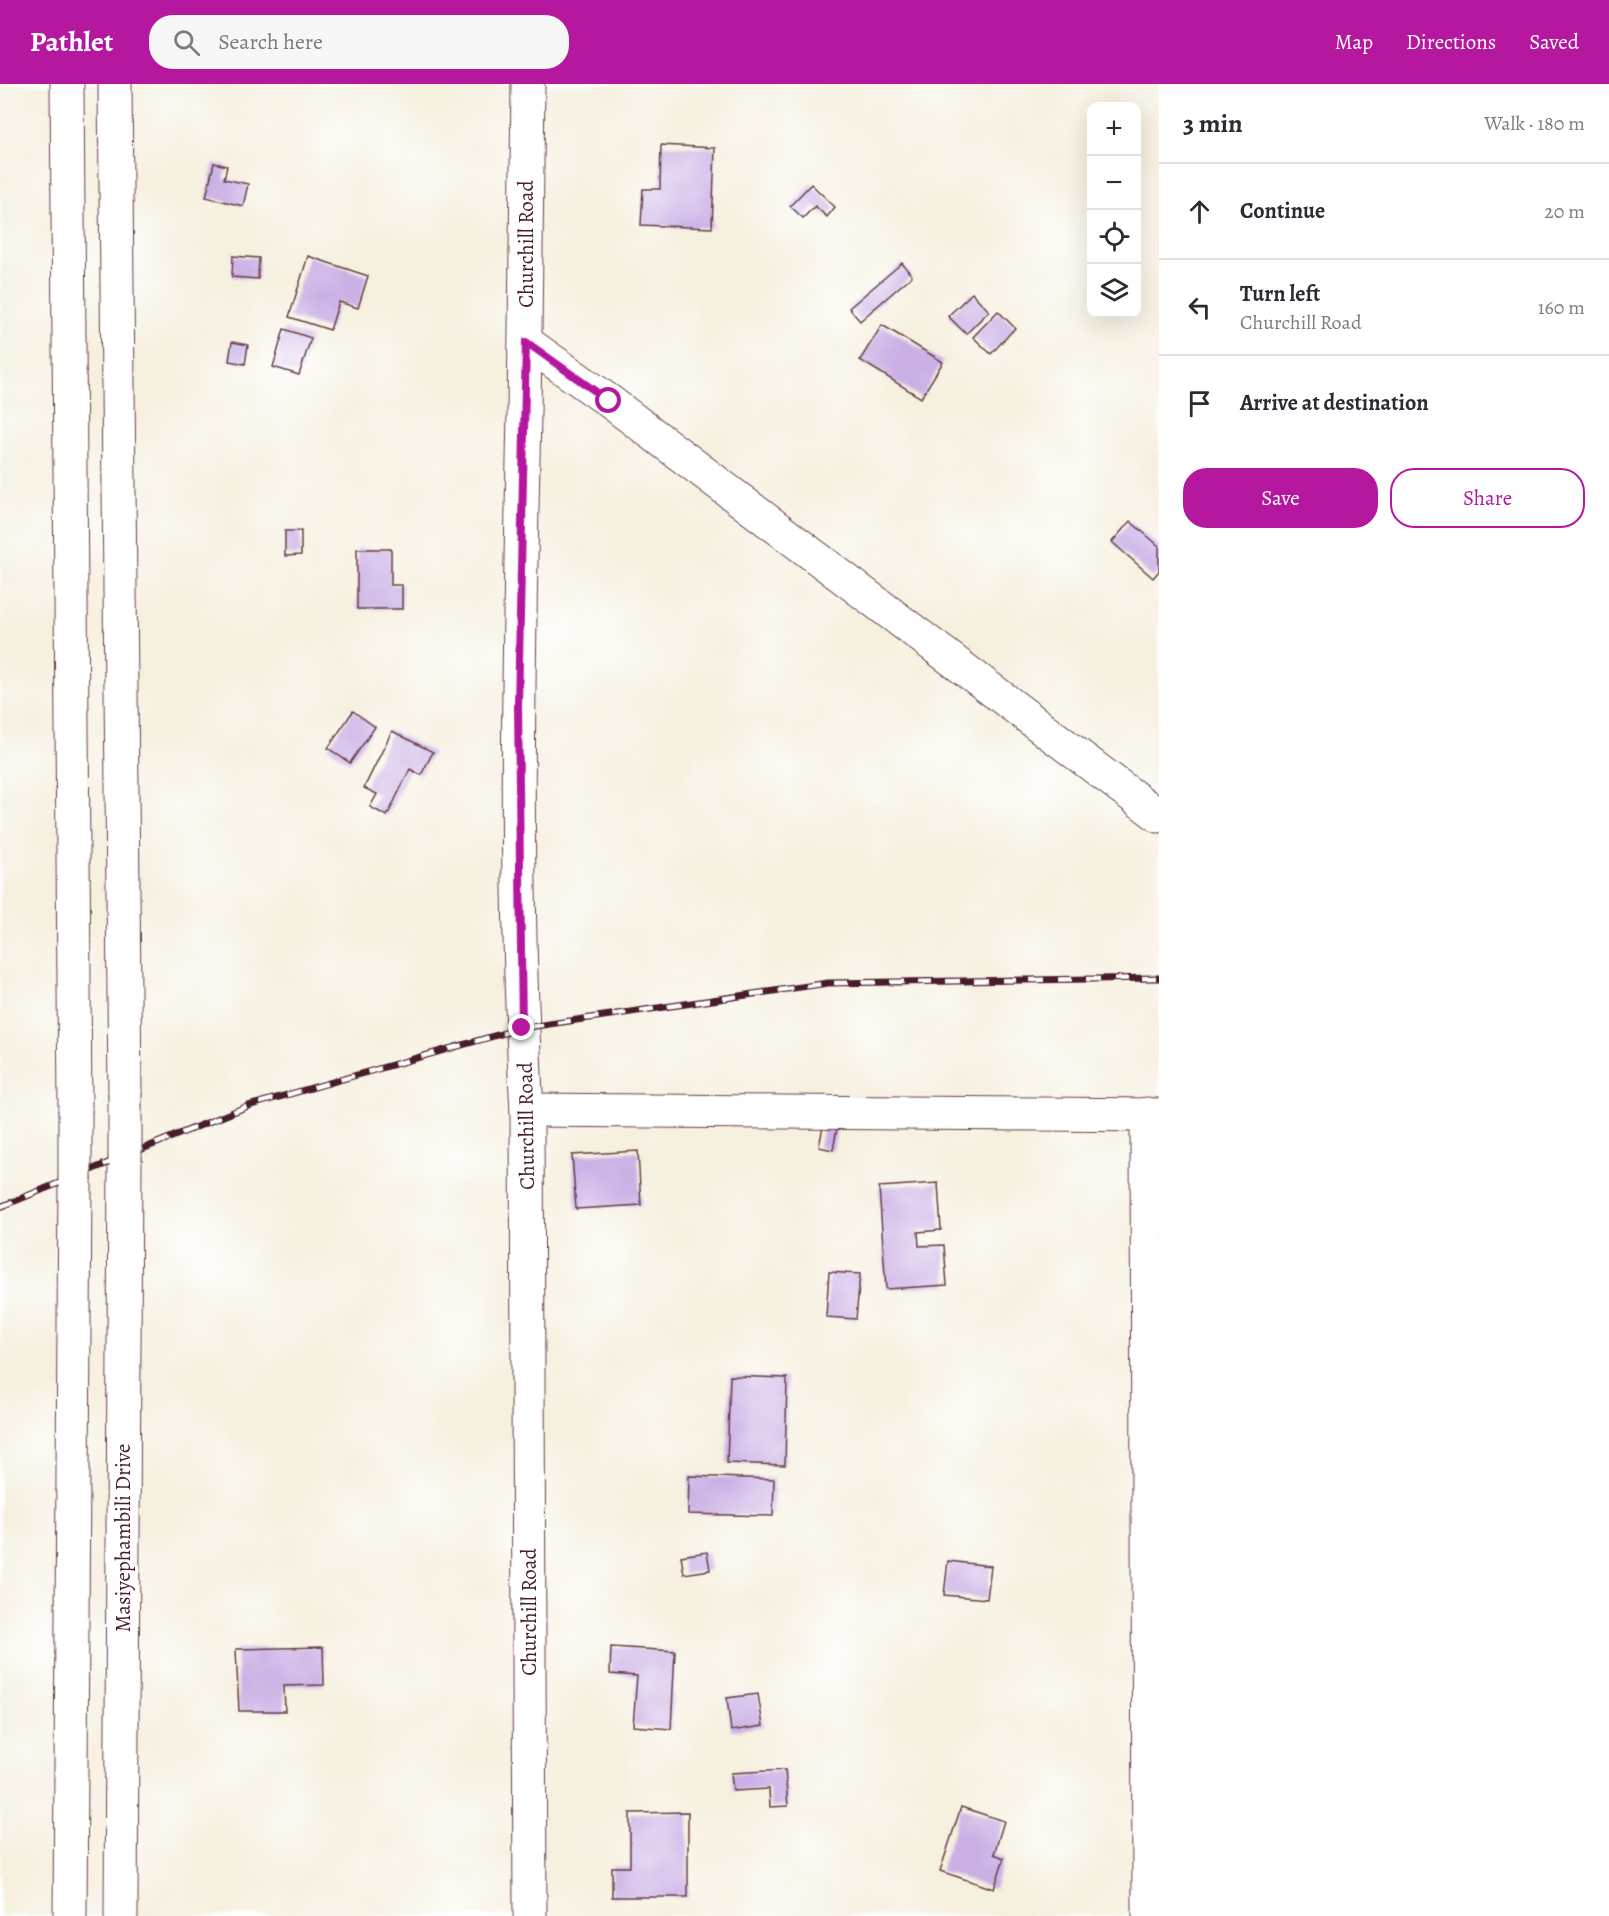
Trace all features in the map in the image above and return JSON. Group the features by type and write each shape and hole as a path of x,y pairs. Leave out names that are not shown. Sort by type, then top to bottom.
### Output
{"street":[{"path":"67,84 75,1110 70,1916"},
{"name":"Masiyephambili Drive","path":"116,84 125,1093 121,1916"},
{"name":"Churchill Road","path":"528,84 526,342 518,706 522,1028 527,1110 530,1916"},
{"path":"526,342 609,401 1159,816"},
{"path":"527,1110 1153,1115 1149,1916"}],"building":[{"path":"661,145 715,148 712,228 641,225 643,189 660,189"},
{"path":"214,163 227,166 224,179 248,184 243,206 206,197"},
{"path":"811,184 835,207 827,217 815,206 803,218 790,206"},
{"path":"233,256 259,258 258,279 232,277"},
{"path":"308,256 368,276 358,308 339,302 330,330 289,317"},
{"path":"902,263 912,276 860,321 849,308"},
{"path":"972,293 989,311 966,334 948,316"},
{"path":"998,311 1015,328 991,354 973,337"},
{"path":"882,325 943,362 921,398 860,360"},
{"path":"284,329 311,338 299,375 273,367"},
{"path":"232,342 248,345 245,364 229,361"},
{"path":"1130,521 1159,546 1159,571 1153,578 1112,542"},
{"path":"285,531 301,531 301,555 285,556"},
{"path":"357,549 391,549 391,585 402,585 402,609 357,609"},
{"path":"353,711 375,727 350,763 328,748"},
{"path":"392,731 433,752 421,775 410,769 387,816 370,807 377,794 364,788"},
{"path":"824,1121 838,1123 833,1150 819,1147"},
{"path":"638,1151 641,1205 576,1209 572,1155"},
{"path":"938,1183 941,1230 918,1232 919,1246 944,1245 947,1285 886,1289 879,1187"},
{"path":"829,1272 860,1274 856,1319 826,1317"},
{"path":"730,1376 787,1378 785,1465 727,1463"},
{"path":"689,1476 774,1479 773,1516 688,1514"},
{"path":"707,1552 710,1570 684,1574 681,1556"},
{"path":"948,1561 991,1566 987,1599 944,1595"},
{"path":"323,1647 324,1685 284,1686 285,1711 239,1711 236,1649"},
{"path":"611,1647 675,1651 671,1729 633,1726 637,1676 610,1674"},
{"path":"758,1694 763,1726 731,1731 727,1698"},
{"path":"785,1770 788,1806 770,1807 769,1789 733,1791 731,1773"},
{"path":"961,1807 1004,1821 994,1854 1004,1858 994,1889 940,1871"},
{"path":"688,1812 688,1897 612,1897 612,1867 630,1867 630,1813"}],"railway":[{"path":"0,1207 248,1106 522,1028 828,983 1159,978"}],"route":[{"path":"522,1028 518,706 526,342 609,401"}]}
